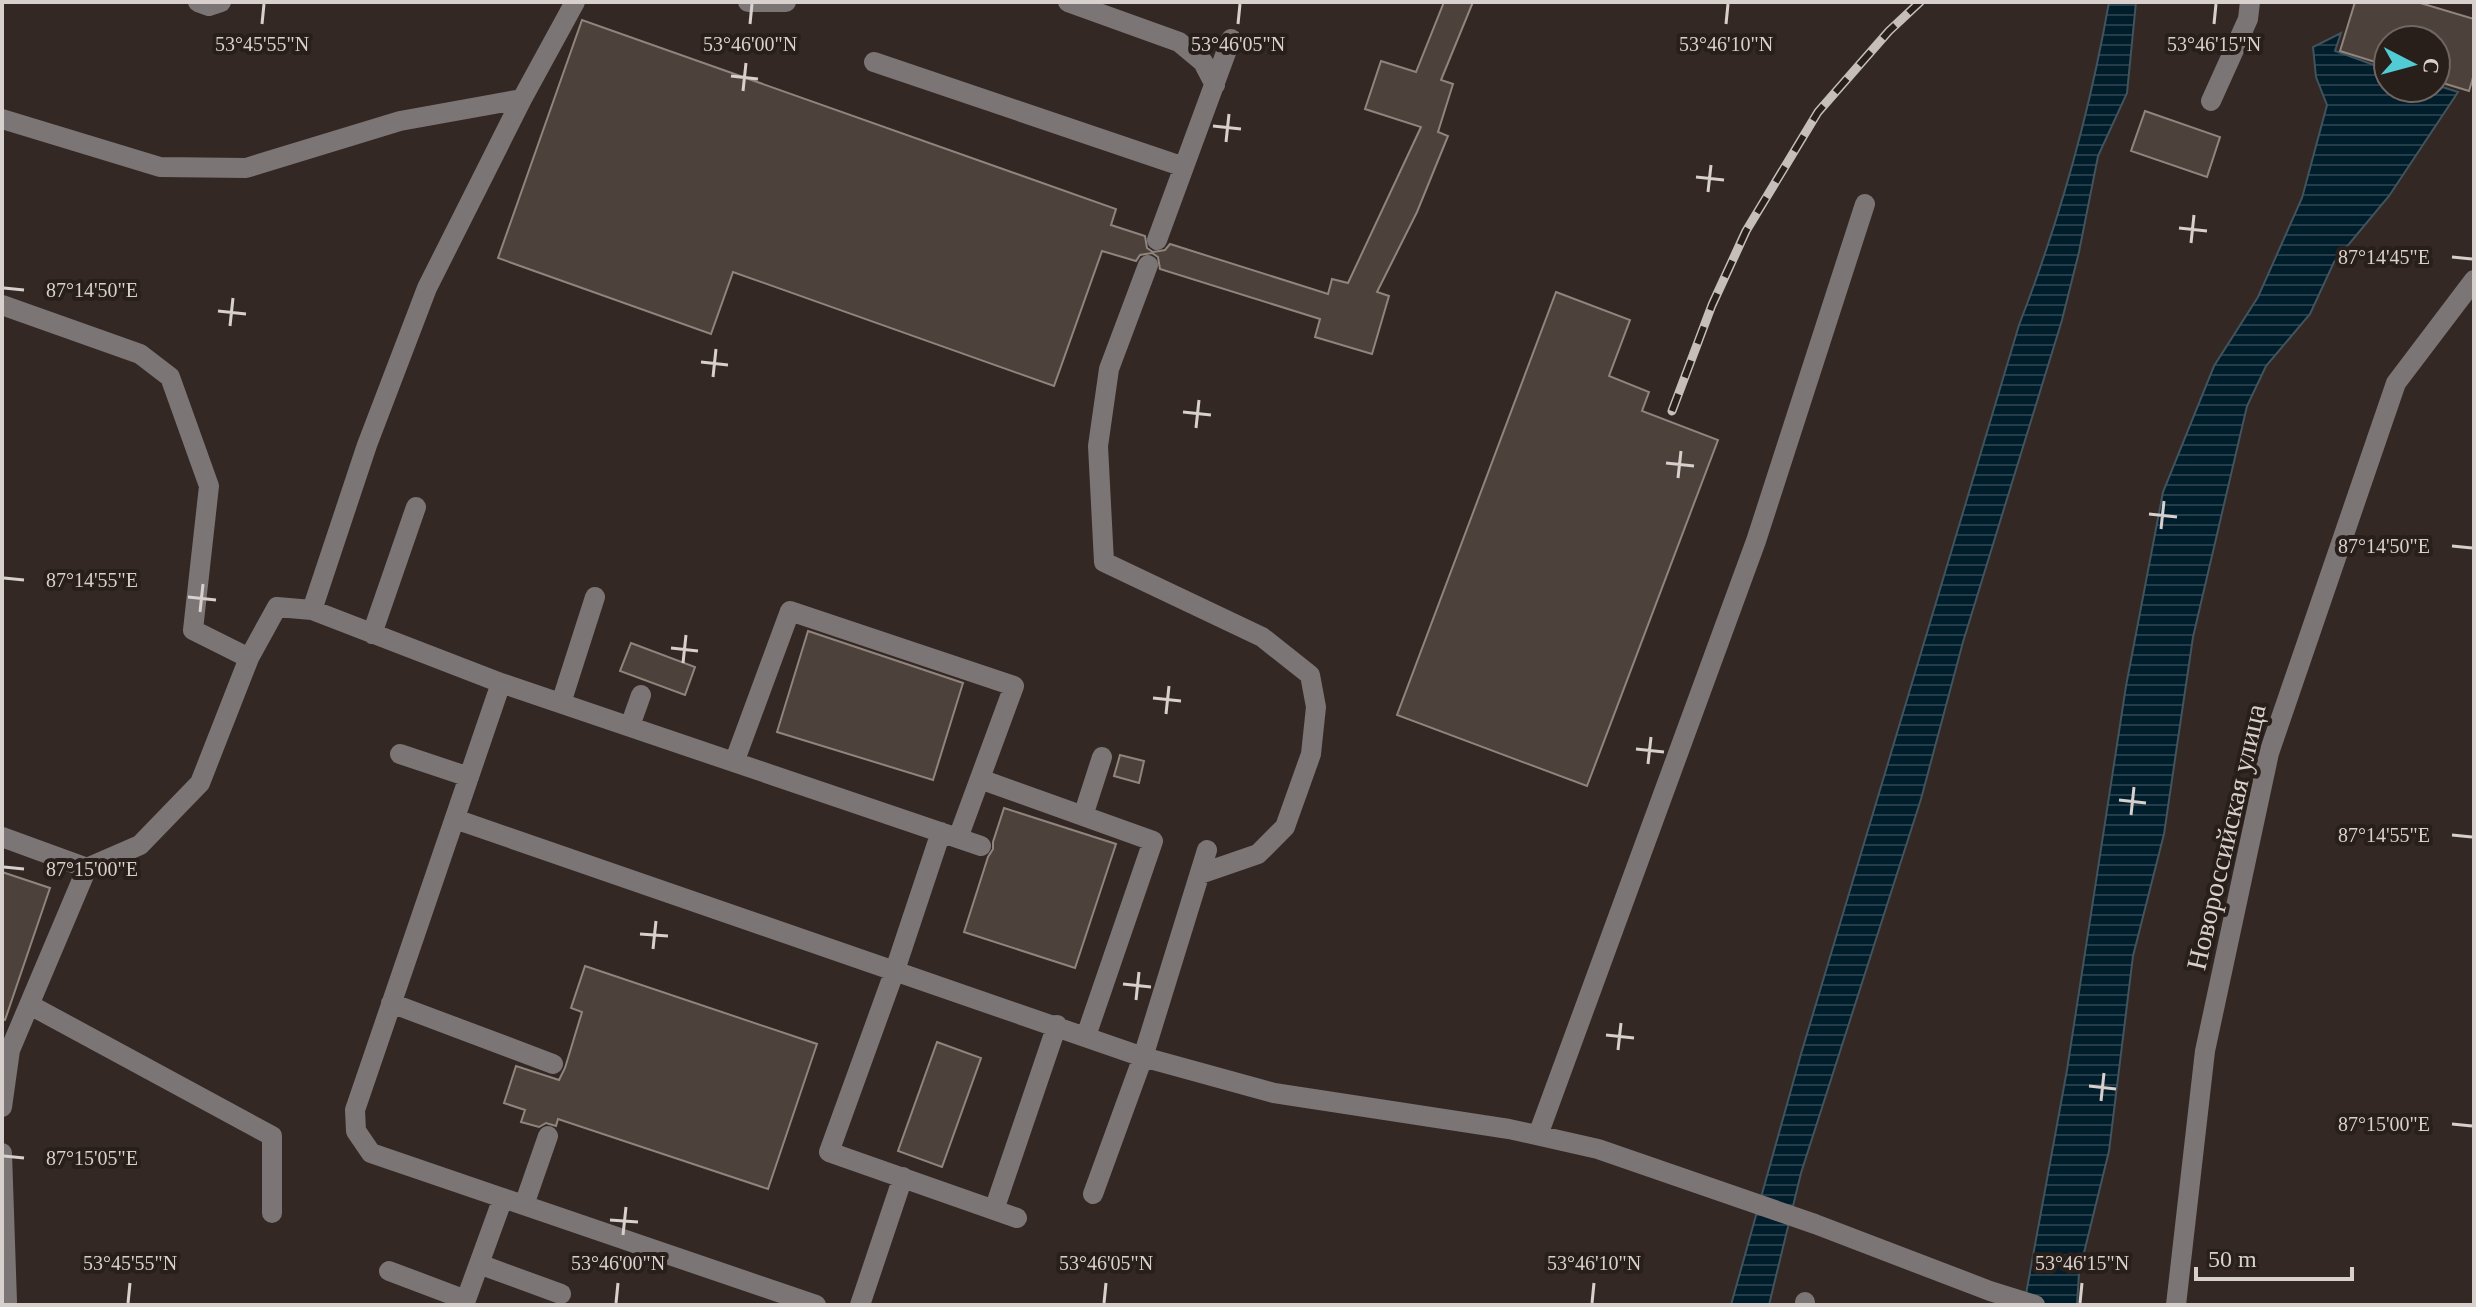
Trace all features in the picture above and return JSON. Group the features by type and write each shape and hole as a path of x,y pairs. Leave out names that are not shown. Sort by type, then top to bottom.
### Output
{"street":[{"path":"198,2 209,6 221,2"},
{"path":"312,610 367,445 427,288 522,99 575,2"},
{"path":"748,2 786,2"},
{"path":"1068,2 1179,42 1203,62 1215,85"},
{"path":"2211,101 2248,19 2250,2"},
{"path":"1157,240 1231,39"},
{"path":"874,62 1184,167"},
{"path":"2,119 160,167 246,168 400,121 522,99"},
{"path":"1538,1135 1756,541 1865,204"},
{"path":"1148,265 1109,369 1098,446 1104,562 1262,637 1310,675 1316,707 1311,754 1285,827 1258,854 1200,874"},
{"name":"Новороссийская улица","path":"2176,1305 2205,1051 2269,753 2396,383 2474,280"},
{"path":"2,305 140,354 170,377 209,486 193,630 249,658"},
{"path":"372,634 416,507"},
{"path":"561,703 595,597"},
{"path":"2,837 87,868 140,845 200,783 249,658 277,607 312,610 501,683 981,846"},
{"path":"735,760 790,611 1014,686 980,779 950,835 895,970 829,1152 1017,1218"},
{"path":"501,683 355,1110 356,1131 371,1153 816,1305"},
{"path":"630,726 641,695"},
{"path":"400,754 469,777"},
{"path":"1083,816 1102,757"},
{"path":"980,779 1153,841 1086,1036"},
{"path":"455,819 1143,1057 1274,1093 1538,1135 1598,1149 2035,1305"},
{"path":"1093,1194 1143,1057 1207,850"},
{"path":"2,1107 6,1048 30,1005 87,868"},
{"path":"391,1003 553,1064"},
{"path":"30,1005 272,1136 272,1213"},
{"path":"994,1210 1057,1025"},
{"path":"524,1205 548,1136"},
{"path":"2,1153 11,1303"},
{"path":"860,1305 903,1177"},
{"path":"389,1271 465,1302 503,1198"},
{"path":"479,1264 561,1294"}],"water":[{"path":"2109,2 2136,2 2127,93 2098,156 2062,320 1963,642 1921,799 1801,1173 1769,1305 1731,1305 1801,1054 2019,325 2072,166 2093,84"},
{"path":"2341,33 2335,51 2372,64 2372,104 2450,104 2389,196 2334,262 2310,314 2266,366 2247,406 2193,637 2164,834 2133,956 2109,1151 2079,1273 2077,1305 2024,1305 2067,1070 2126,686 2163,492 2214,366 2258,297 2302,198 2327,105 2316,77 2313,47"}],"building":[{"path":"1444,2 1473,2 1441,80 1453,84 1438,132 1448,136 1417,212 1377,292 1389,296 1372,354 1315,337 1320,319 1160,269 1158,257 1152,253 1140,255 1136,261 1102,251 1054,386 733,272 711,334 498,258 582,20 1116,209 1111,225 1145,236 1147,248 1153,252 1165,250 1170,244 1328,294 1332,279 1348,283 1421,127 1365,109 1381,61 1416,72"},
{"path":"2355,2 2417,2 2474,19 2474,74 2469,91 2452,86 2452,24 2372,24 2372,61 2340,51"},
{"path":"2145,111 2220,137 2207,177 2131,151"},
{"path":"1556,292 1630,320 1609,376 1649,392 1642,411 1718,440 1587,786 1397,715"},
{"path":"808,631 963,683 933,780 777,732"},
{"path":"631,643 695,667 685,695 620,671"},
{"path":"1120,755 1144,761 1139,783 1114,776"},
{"path":"1004,808 1116,844 1075,968 964,932"},
{"path":"2,872 50,888 5,1020 2,1019"},
{"path":"585,966 817,1044 768,1189 558,1119 556,1126 546,1123 539,1127 521,1122 525,1110 504,1103 516,1066 559,1080 582,1012 571,1008"},
{"path":"937,1042 981,1058 942,1167 898,1151"}],"railway":[{"path":"1672,411 1712,305 1746,231 1818,112 1889,31 1920,2"}]}
